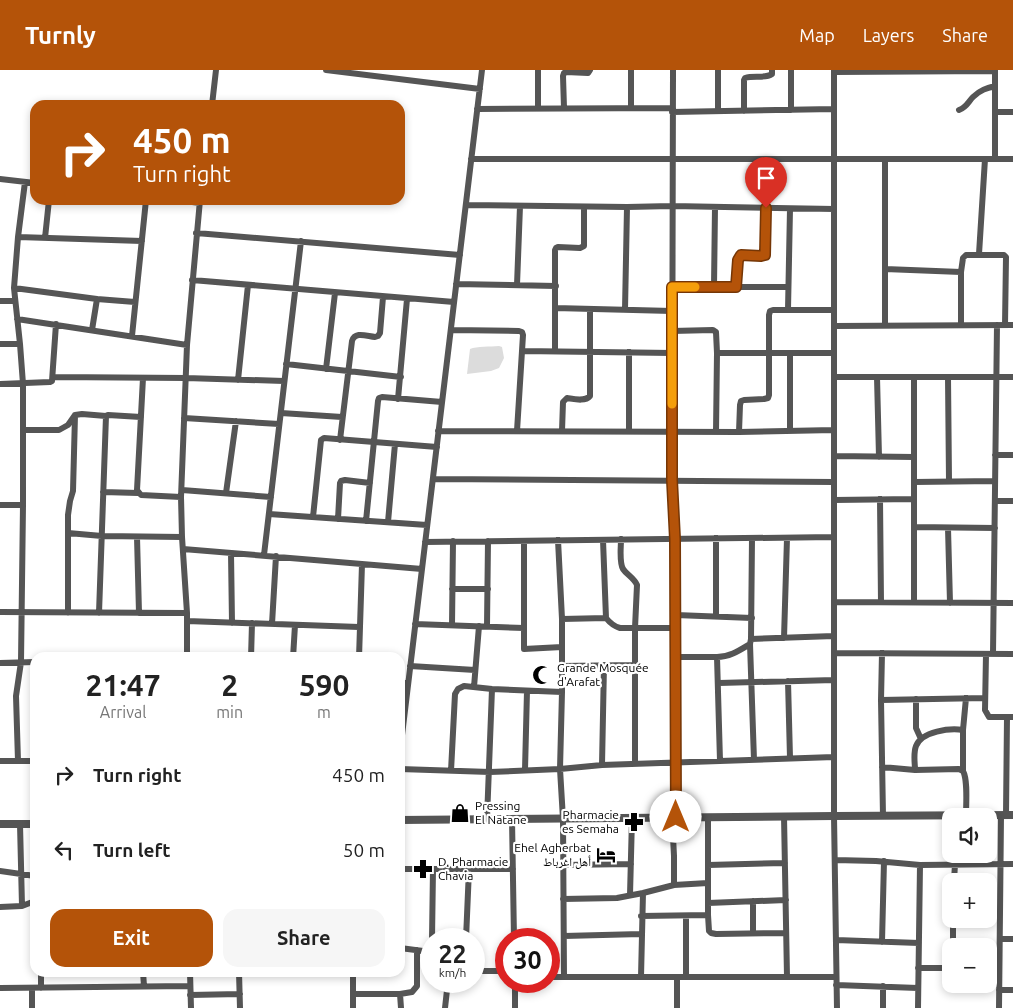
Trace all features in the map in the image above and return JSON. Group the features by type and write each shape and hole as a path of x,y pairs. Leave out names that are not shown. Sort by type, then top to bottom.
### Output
{"street":[{"path":"213,100 216,70"},
{"path":"326,70 370,73 480,89"},
{"path":"405,709 482,70"},
{"path":"538,70 538,108"},
{"path":"564,108 564,73 588,73 590,70"},
{"path":"631,70 631,108"},
{"path":"673,70 672,480 676,615 674,885"},
{"path":"718,70 718,111"},
{"path":"744,110 745,78 750,76 768,76 772,74 772,70"},
{"path":"791,70 791,110"},
{"path":"836,1008 834,816 834,71 995,70 995,159"},
{"path":"959,110 965,108 980,91 995,86"},
{"path":"476,109 631,108 718,111 834,109"},
{"path":"995,112 1013,112"},
{"path":"471,159 1013,159"},
{"path":"884,326 885,159"},
{"path":"980,254 985,159"},
{"path":"0,179 30,182"},
{"path":"18,761 16,696 21,662 23,430 20,344 14,288 25,182"},
{"path":"45,238 48,205"},
{"path":"132,336 146,205"},
{"path":"187,652 187,613 181,497 187,345 200,205"},
{"path":"466,205 834,209"},
{"path":"518,285 520,206"},
{"path":"555,351 556,248 580,248 584,246 584,207"},
{"path":"626,310 627,207"},
{"path":"714,287 715,207"},
{"path":"736,287 739,257 741,255 765,255 766,208"},
{"path":"788,310 790,209"},
{"path":"196,233 460,255"},
{"path":"18,237 142,241"},
{"path":"264,555 301,241"},
{"path":"961,325 961,272 963,258 970,254 980,254 1004,255 1006,257 1010,271 1005,325"},
{"path":"885,269 961,272"},
{"path":"192,280 454,302"},
{"path":"456,284 556,286"},
{"path":"238,380 248,285"},
{"path":"672,287 788,287"},
{"path":"14,288 135,302"},
{"path":"326,369 335,292"},
{"path":"340,440 353,336 357,334 378,336 380,333 383,297"},
{"path":"92,330 97,299"},
{"path":"398,399 407,299"},
{"path":"0,301 15,301"},
{"path":"555,308 672,311"},
{"path":"562,431 563,402 567,398 585,400 590,396 590,309"},
{"path":"738,432 741,401 764,399 770,395 770,311 834,310"},
{"path":"17,319 187,345"},
{"path":"0,384 52,381 56,324"},
{"path":"834,326 1013,325"},
{"path":"997,326 994,603 985,710 989,717 1010,717 1007,816 1001,864 999,1008"},
{"path":"450,330 522,332 517,431"},
{"path":"672,332 715,330 716,332 716,432"},
{"path":"0,344 20,344"},
{"path":"522,351 672,353"},
{"path":"629,431 630,352"},
{"path":"717,353 834,353"},
{"path":"790,353 790,430"},
{"path":"286,364 401,377"},
{"path":"53,377 284,381"},
{"path":"914,377 914,602"},
{"path":"948,377 949,481"},
{"path":"834,378 1013,377"},
{"path":"138,493 143,378"},
{"path":"877,378 879,457"},
{"path":"366,521 379,398 442,402"},
{"path":"281,413 342,417"},
{"path":"23,430 59,430 68,425 75,415 82,414 141,417"},
{"path":"68,613 68,515 73,491 75,415"},
{"path":"99,613 106,416"},
{"path":"184,418 279,424"},
{"path":"226,493 236,421"},
{"path":"438,431 738,432 834,430"},
{"path":"312,517 321,440 324,438 436,447"},
{"path":"388,522 395,444"},
{"path":"996,454 1013,454"},
{"path":"834,456 914,457"},
{"path":"433,479 834,482"},
{"path":"338,519 341,481 370,483"},
{"path":"914,482 995,481"},
{"path":"182,490 271,497"},
{"path":"104,492 181,497"},
{"path":"880,499 881,602"},
{"path":"834,500 914,499"},
{"path":"995,501 1013,501"},
{"path":"0,505 23,504"},
{"path":"268,514 427,525"},
{"path":"914,527 995,528"},
{"path":"948,528 950,603"},
{"path":"68,533 102,536 182,538"},
{"path":"137,537 139,613"},
{"path":"425,542 834,537"},
{"path":"716,538 716,616"},
{"path":"752,538 751,682 754,760"},
{"path":"784,638 787,538"},
{"path":"621,539 621,564 623,570 634,580 636,585 635,764"},
{"path":"524,540 524,648 562,647"},
{"path":"558,540 562,619 560,769 563,819 564,977"},
{"path":"603,540 606,618 613,626 620,628 676,628"},
{"path":"487,626 488,541"},
{"path":"452,542 452,625"},
{"path":"183,548 422,569"},
{"path":"231,553 232,623"},
{"path":"272,624 276,556"},
{"path":"358,652 362,564"},
{"path":"452,589 488,589"},
{"path":"834,602 1013,603"},
{"path":"0,612 187,613"},
{"path":"676,615 752,618"},
{"path":"562,619 606,618"},
{"path":"187,621 359,627"},
{"path":"251,652 252,623"},
{"path":"415,624 524,628"},
{"path":"293,652 295,625"},
{"path":"474,688 479,626"},
{"path":"676,657 724,657 733,654 751,642 784,638 834,636"},
{"path":"834,653 1013,654"},
{"path":"882,653 883,816"},
{"path":"717,657 720,761"},
{"path":"0,663 30,662"},
{"path":"562,666 635,665"},
{"path":"410,666 475,670"},
{"path":"602,765 604,666"},
{"path":"718,683 834,680"},
{"path":"788,681 790,758"},
{"path":"451,771 455,694 458,689 464,686 562,692"},
{"path":"487,819 492,689"},
{"path":"525,770 527,691"},
{"path":"966,698 963,770 966,783 966,808"},
{"path":"881,700 985,698"},
{"path":"916,699 916,728 921,739"},
{"path":"915,770 915,753 921,739 943,730 964,730"},
{"path":"405,769 490,772 602,765 834,757"},
{"path":"0,761 30,761"},
{"path":"882,767 915,770 963,770"},
{"path":"784,816 787,977"},
{"path":"405,820 942,816"},
{"path":"708,817 709,931 716,934 786,933"},
{"path":"630,896 632,818"},
{"path":"512,819 514,928"},
{"path":"0,824 30,824"},
{"path":"20,824 22,906"},
{"path":"835,860 884,861 920,865 1013,864"},
{"path":"882,942 884,861"},
{"path":"708,865 785,863"},
{"path":"562,865 631,864"},
{"path":"954,873 955,864"},
{"path":"918,1008 920,865"},
{"path":"432,928 434,869"},
{"path":"466,928 469,869"},
{"path":"405,870 513,869"},
{"path":"0,871 30,875"},
{"path":"563,899 617,898 674,885 708,882"},
{"path":"641,977 643,893"},
{"path":"708,903 786,900"},
{"path":"753,901 753,933"},
{"path":"0,907 22,906 30,903"},
{"path":"642,916 708,915"},
{"path":"686,916 686,977"},
{"path":"564,936 641,934"},
{"path":"836,940 919,943"},
{"path":"1000,940 1013,940"},
{"path":"405,949 420,950"},
{"path":"353,994 400,994 412,992 417,986 417,950"},
{"path":"918,968 942,968"},
{"path":"41,977 41,988"},
{"path":"143,977 144,986"},
{"path":"190,977 191,1008"},
{"path":"240,977 240,1008"},
{"path":"353,977 353,1008"},
{"path":"560,977 836,977"},
{"path":"677,977 677,1008"},
{"path":"836,985 918,988"},
{"path":"0,988 190,986"},
{"path":"883,986 883,1008"},
{"path":"32,988 32,1008"},
{"path":"999,990 1013,990"},
{"path":"445,1008 447,993"},
{"path":"514,993 515,1008"},
{"path":"190,996 240,994"},
{"path":"400,994 401,1008"}],"shaded area":[{"path":"502,347 504,358 499,368 467,374 470,349"}],"slow traffic":[{"path":"672,404 672,287 695,287"}],"place":[{"name":"Grande Mosquée d'Arafat","path":"542,675"},
{"name":"Pressing El Natane","path":"460,813"},
{"name":"Pharmacie es Semaha","path":"634,822"},
{"name":"Ehel Agherbat أهل اغرباط","path":"606,855"},
{"name":"D. Pharmacie Chavia","path":"423,869"}],"route":[{"path":"676,817 672,287 736,287 739,257 741,255 765,255 766,208"}]}
